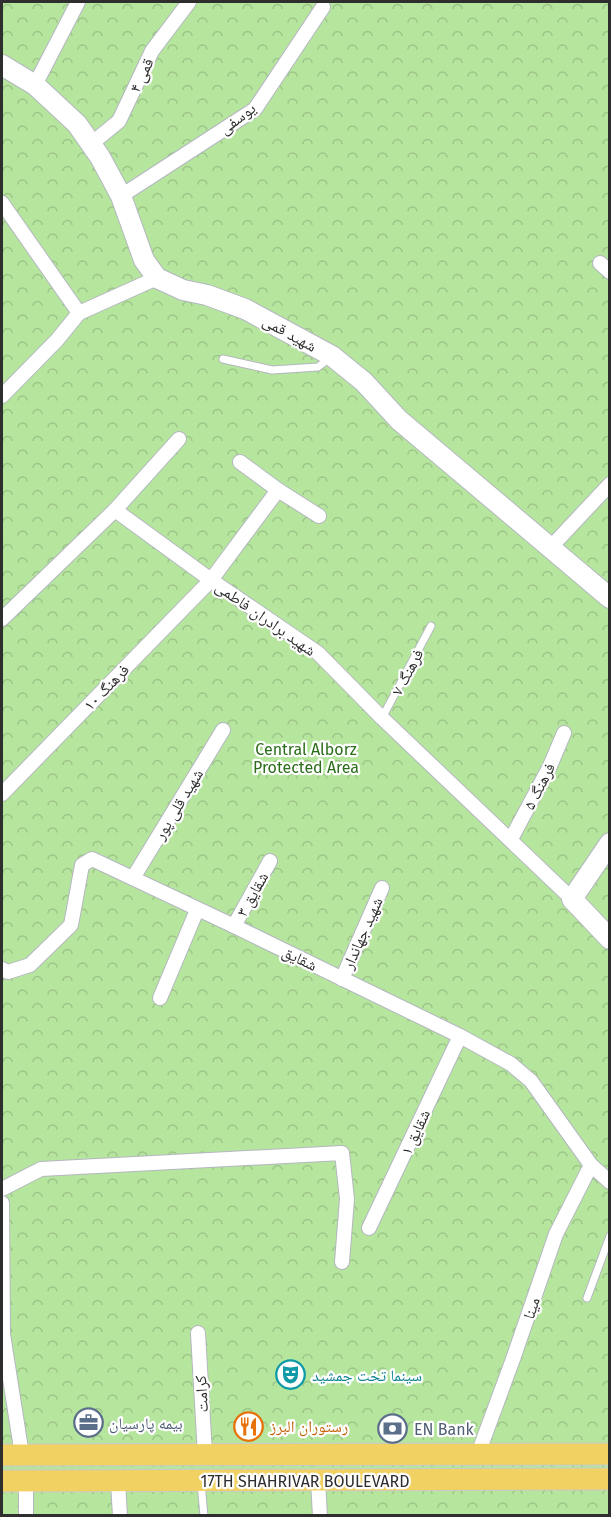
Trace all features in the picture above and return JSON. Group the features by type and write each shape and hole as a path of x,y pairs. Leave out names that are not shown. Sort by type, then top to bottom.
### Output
{"main road":[{"name":"17TH SHAHRIVAR BOULEVARD","path":"12,1455 609,1454"},
{"name":"17TH SHAHRIVAR BOULEVARD","path":"2,1481 609,1479"}],"street":[{"path":"35,85 78,2"},
{"name":"قمی ۴","path":"91,144 119,121 152,51 189,2"},
{"name":"یوسفی","path":"121,196 255,109 323,7"},
{"path":"2,65 35,85 77,124 100,157 121,196 144,260 157,278 80,313 2,396"},
{"path":"3,207 80,313"},
{"name":"شهید قمی","path":"157,278 183,290 207,295 245,309 332,356 364,382 399,420 609,598"},
{"path":"2,619 114,510 179,439"},
{"path":"240,462 319,516"},
{"path":"551,547 609,484"},
{"name":"فرهنگ ۱۰","path":"2,794 211,580 278,490"},
{"name":"شهید برادران فاطمی","path":"114,510 211,580 318,652 382,718 572,899"},
{"name":"شهید قلی پور","path":"133,878 223,730"},
{"name":"فرهنگ ۵","path":"511,839 550,766 564,733"},
{"path":"609,843 572,899 609,939"},
{"name":"شقایق","path":"2,969 8,972 30,965 71,925 82,865 92,859 460,1036 511,1064 531,1081 591,1165 609,1182"},
{"name":"شقایق ۳","path":"234,926 270,861"},
{"name":"شهید جهاندار","path":"342,979 382,888"},
{"path":"160,998 197,910"},
{"name":"شقایق ۱","path":"369,1228 460,1036"},
{"path":"2,1189 40,1169 342,1153 347,1199 342,1262"},
{"name":"مینا","path":"478,1454 556,1234 591,1165"},
{"path":"2,1203 3,1334 12,1455"},
{"name":"کرامت","path":"198,1334 205,1455"},
{"path":"26,1481 26,1515"},
{"path":"318,1481 320,1515"},
{"path":"118,1482 120,1515"}],"lane":[{"path":"223,359 272,370 318,367 332,356"},
{"name":"فرهنگ ۷","path":"382,718 431,626"},
{"path":"587,1298 609,1236"},
{"path":"201,1481 204,1515"}],"green space":[{"name":"Central Alborz Protected Area","path":"2,2 609,2 609,1515 2,1515"}],"place":[{"name":"سینما تخت جمشید","path":"291,1375"},
{"name":"بیمه پارسیان","path":"88,1423"},
{"name":"رستوران البرز","path":"249,1426"},
{"name":"EN Bank","path":"393,1429"}]}
